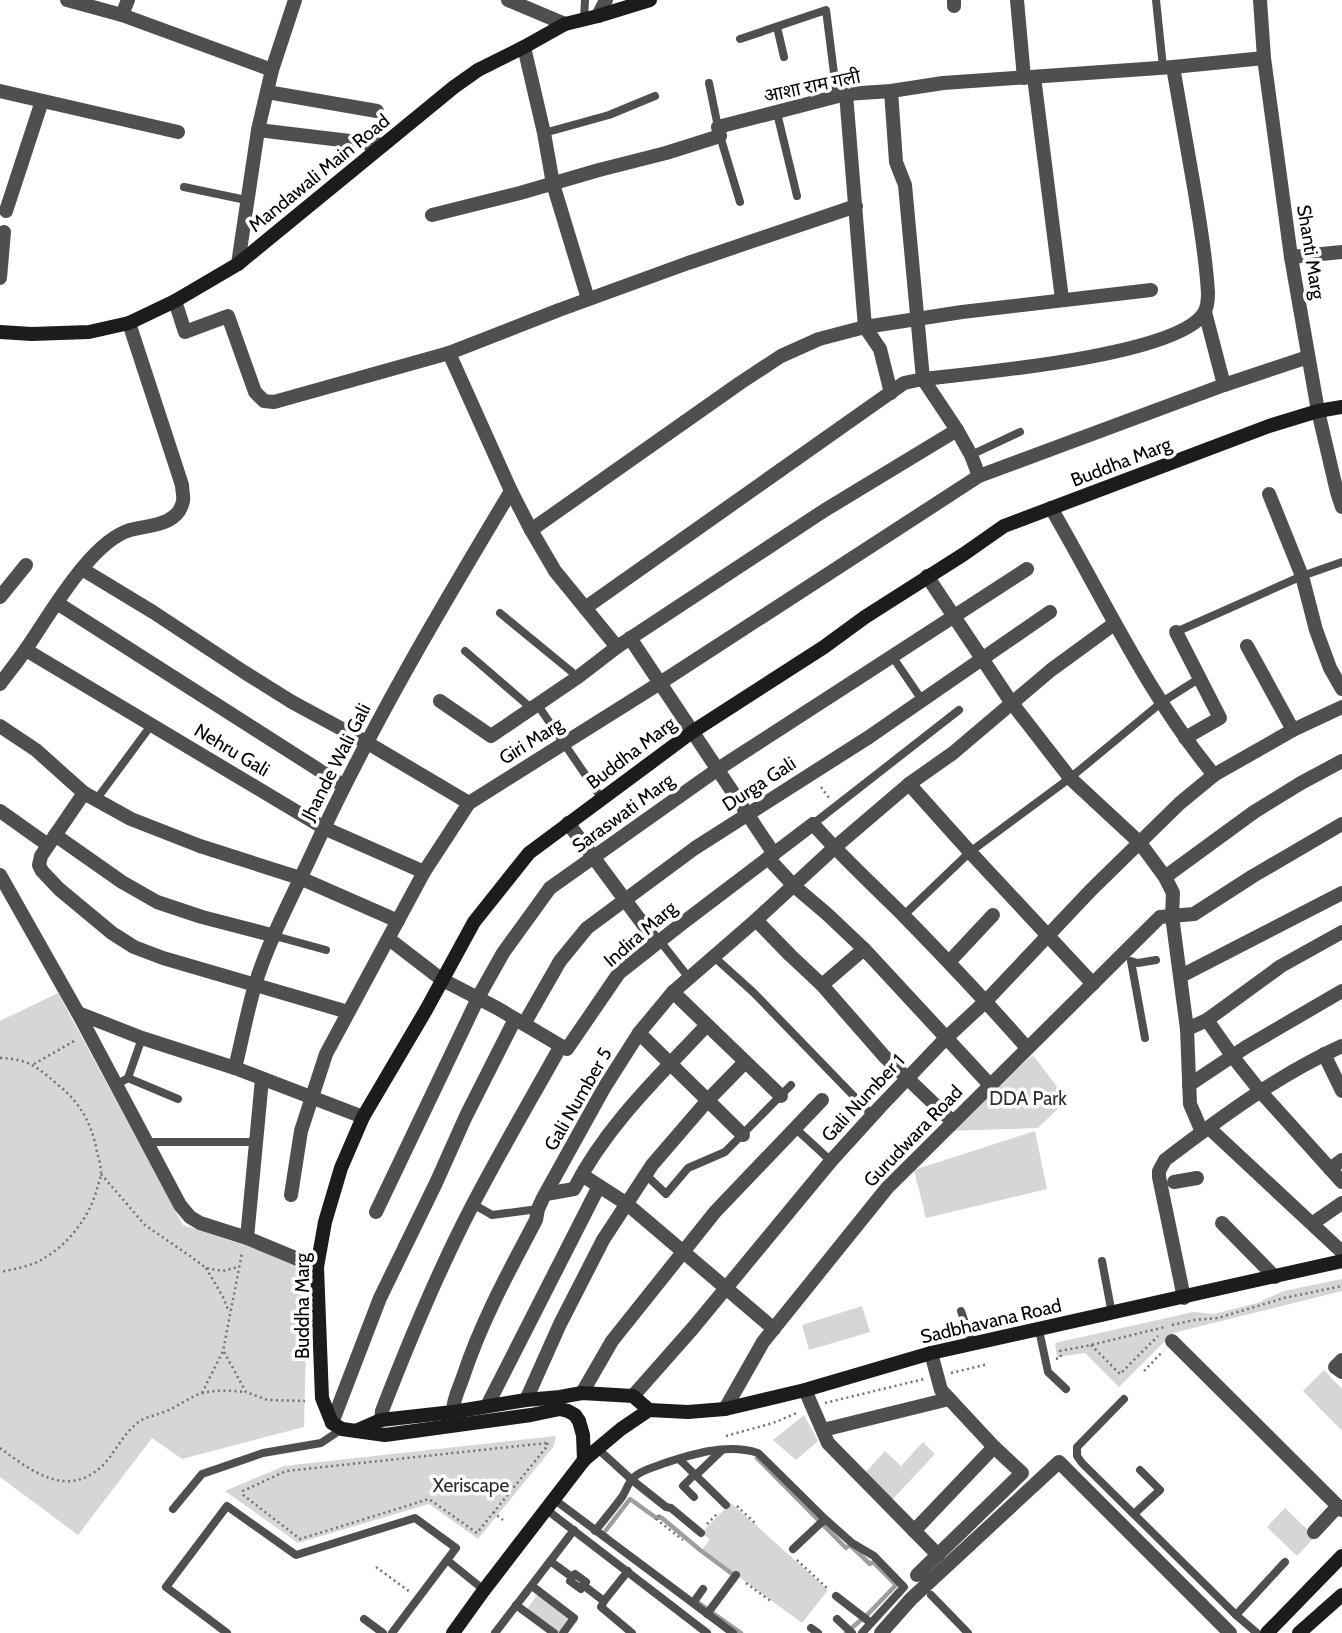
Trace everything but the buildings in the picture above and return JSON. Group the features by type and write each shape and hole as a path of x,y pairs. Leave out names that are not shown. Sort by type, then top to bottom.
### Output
{"street":[{"path":"67,0 122,15 272,70"},
{"path":"122,15 128,0"},
{"path":"238,264 258,130 272,70 295,0"},
{"path":"508,0 565,24"},
{"path":"591,18 606,0"},
{"name":"Mandawali Main Road","path":"0,331 32,334 89,332 129,323 175,301 238,264 478,70 565,24 650,0"},
{"path":"1017,0 1062,299"},
{"name":"Shanti Marg","path":"1260,0 1264,58 1291,257 1318,411 1342,507"},
{"path":"523,47 544,133 553,184 588,299"},
{"name":"आशा राम गली","path":"432,215 666,153 719,131 841,96 943,83 1264,58"},
{"path":"1168,67 1200,222 1208,295 1205,312 1224,385"},
{"path":"0,91 178,132"},
{"path":"891,91 897,162 905,185 923,379 957,430 979,476"},
{"path":"267,92 377,111"},
{"path":"841,96 856,206 865,327 880,349 891,393"},
{"path":"6,211 42,101"},
{"path":"258,130 383,145"},
{"path":"175,301 185,332 228,316 255,393 264,401 274,402 449,354 588,299 856,206"},
{"path":"0,278 4,232"},
{"path":"1291,257 1342,251"},
{"path":"531,530 740,383 781,356 819,339 865,327 918,318 1151,290"},
{"path":"585,608 904,383 1070,361 1147,344 1176,334 1196,322 1205,312"},
{"path":"0,684 82,569 102,547 127,531 166,522 177,514 183,501 182,485 129,323"},
{"path":"449,354 531,530 555,570 617,647"},
{"name":"Giri Marg","path":"291,1195 301,1131 326,1055 424,872 469,803 979,476 1224,385 1308,357"},
{"name":"Buddha Marg","path":"343,1428 322,1398 317,1267 333,1192 363,1117 426,1010 441,979 474,922 529,853 692,732 1003,526 1247,435 1318,411 1342,407"},
{"path":"440,701 491,736 630,638 825,510 957,430"},
{"name":"Jhande Wali Gali","path":"236,1068 256,985 300,878 366,742 511,491"},
{"path":"1269,494 1302,576 1316,630 1330,668 1342,689"},
{"path":"1051,508 1139,667 1185,738 1214,775"},
{"path":"0,597 26,565"},
{"path":"82,569 153,612 244,673 469,803"},
{"name":"Saraswati Marg","path":"376,1212 478,998 503,953 550,888 718,769 1027,569"},
{"path":"927,576 981,659 1070,778 1140,843 1165,877 1173,893 1166,917 1181,976 1188,1029 1190,1104 1206,1130 1313,1223 1342,1252"},
{"path":"57,603 344,786"},
{"name":"Durga Gali","path":"343,1428 380,1298 466,1116 520,1021 560,961 587,928 695,848 869,737 1050,612"},
{"name":"Gali Number 5","path":"453,1420 453,1401 472,1351 494,1301 536,1220 538,1209 604,1088 639,1033 673,992 909,784 961,746 1080,647 1114,624"},
{"path":"1176,632 1220,718 1185,738"},
{"path":"630,638 748,814 771,856 794,886 864,949 990,1085"},
{"path":"1247,646 1293,730"},
{"name":"Nehru Gali","path":"26,649 324,828 424,872"},
{"name":"Gali Number 1","path":"633,1396 831,1161 1047,935 1180,803 1214,775 1293,730 1342,707"},
{"path":"0,726 36,750 90,797 131,819 200,846 300,878 398,921"},
{"path":"1165,877 1254,812 1342,761"},
{"path":"909,784 1093,984"},
{"path":"90,797 41,856 39,864 42,871 59,889 112,933 134,947 348,1012"},
{"path":"0,811 157,902 275,936"},
{"path":"568,823 658,942"},
{"path":"813,824 986,1001 1027,1048"},
{"name":"Indira Marg","path":"381,1420 382,1411 413,1332 473,1204 561,1046 567,1049 619,973 813,824"},
{"path":"1166,917 1194,914 1342,824"},
{"path":"0,875 89,1034 122,1082 146,1142 180,1205 190,1217 200,1223 247,1238 317,1267"},
{"path":"1181,976 1342,893"},
{"path":"948,962 993,915"},
{"name":"Gurudwara Road","path":"725,1409 763,1342 887,1188 1027,1048 1093,984 1127,957 1166,917"},
{"path":"756,920 822,985 884,1056 953,1122"},
{"path":"1188,1029 1207,1020 1280,966 1342,932"},
{"path":"389,939 441,979 561,1046"},
{"path":"822,985 864,949"},
{"path":"1189,1085 1246,1047 1342,990"},
{"path":"673,992 745,1062 786,1091"},
{"path":"78,1013 142,1038 236,1068 363,1117"},
{"path":"1207,1020 1260,1091 1336,1165 1342,1182"},
{"path":"546,1194 574,1189 612,1128 707,1026"},
{"path":"639,1033 743,1135"},
{"path":"1184,1297 1159,1177 1164,1160 1260,1091 1342,1046"},
{"path":"1324,1054 1342,1091"},
{"path":"526,1400 566,1312 603,1240 652,1165 745,1062"},
{"path":"247,1238 262,1079"},
{"path":"582,1393 612,1341 715,1212 822,1100"},
{"path":"582,1175 627,1204 774,1329"},
{"path":"1174,1182 1197,1178"},
{"path":"486,1406 599,1186"},
{"path":"1313,1223 1342,1203"},
{"path":"1222,1223 1275,1277"},
{"name":"Sadbhavana Road","path":"649,1410 688,1412 725,1409 805,1390 931,1353 1342,1261"},
{"path":"1172,1341 1340,1508 1314,1532"},
{"path":"917,1575 1022,1473 941,1390 931,1353"},
{"path":"1342,1360 1335,1367 1342,1372"},
{"path":"805,1390 828,1443 938,1555"},
{"path":"343,1428 381,1420 453,1420 531,1415 582,1393 633,1396 649,1410 584,1460 453,1633"},
{"path":"822,1430 949,1399"},
{"path":"343,1428 385,1435 453,1420 486,1406 526,1400 560,1403 579,1421 583,1435 584,1460"},
{"path":"914,1531 994,1447"},
{"path":"876,1628 1059,1462 1222,1630"},
{"path":"1267,1633 1342,1556"},
{"path":"1299,1633 1342,1595"}],"lane":[{"path":"585,0 591,18"},
{"path":"1156,0 1168,67"},
{"path":"740,39 826,10 841,96"},
{"path":"777,27 784,57"},
{"path":"709,83 719,131 740,202"},
{"path":"544,133 609,115 655,96"},
{"path":"778,113 797,196"},
{"path":"184,187 246,200"},
{"path":"971,455 1020,432"},
{"path":"1176,632 1302,576 1342,562"},
{"path":"500,613 578,677"},
{"path":"465,651 534,706 602,799"},
{"path":"892,656 922,700"},
{"path":"903,916 970,852 1070,778 1161,702 1200,678"},
{"name":"Indira Marg","path":"813,824 959,710"},
{"path":"90,797 152,724"},
{"path":"275,936 326,950"},
{"path":"658,942 689,978"},
{"path":"713,956 753,992 873,1116"},
{"path":"1127,957 1138,963 1156,960"},
{"path":"1127,957 1145,1038"},
{"path":"142,1038 122,1082 178,1099"},
{"path":"646,1175 666,1194 688,1168 725,1152 786,1091"},
{"path":"794,1128 831,1161"},
{"path":"146,1142 255,1142"},
{"path":"473,1204 492,1215 538,1209"},
{"path":"1102,1261 1112,1314"},
{"path":"961,1311 972,1344"},
{"path":"1039,1330 1048,1372 1066,1389"},
{"path":"1124,1399 1077,1447 1077,1456 1257,1633"},
{"path":"173,1509 202,1474 263,1452 321,1443 343,1428"},
{"path":"598,1450 701,1533"},
{"path":"595,1531 632,1480 642,1471 678,1459 722,1450 748,1450 758,1453 825,1519 852,1543 874,1556 904,1587 876,1628 862,1633"},
{"path":"694,1497 683,1486 722,1450"},
{"path":"678,1459 726,1505"},
{"path":"1134,1514 1160,1490 1140,1470"},
{"path":"551,1505 574,1530 707,1633"},
{"path":"551,1505 595,1531 733,1633"},
{"path":"227,1633 166,1587 227,1506 296,1555 415,1518 456,1548 392,1633"},
{"path":"792,1551 825,1519"},
{"path":"498,1632 574,1530"},
{"path":"447,1560 484,1590"},
{"path":"550,1561 572,1577 575,1574 586,1582 583,1585 604,1601"},
{"path":"1236,1615 1285,1562"},
{"path":"628,1571 601,1608 632,1633"},
{"path":"707,1614 736,1575"},
{"path":"531,1586 574,1618 563,1633"},
{"path":"693,1603 703,1589"},
{"path":"931,1595 968,1633"},
{"path":"836,1596 876,1628"},
{"path":"516,1605 554,1633"},
{"path":"364,1619 383,1633"},
{"path":"837,1619 852,1633"},
{"path":"614,1633 621,1624"}],"path":[{"path":"811,774 836,806"},
{"path":"34,1064 89,1034"},
{"path":"0,1058 34,1064 72,1097 88,1120 101,1174 95,1197 69,1238 40,1261 0,1272"},
{"path":"101,1174 145,1226 206,1268 230,1314"},
{"path":"202,1393 223,1351 238,1268 247,1238"},
{"path":"206,1268 222,1271 238,1268"},
{"path":"1046,1362 1061,1357 1060,1351 1194,1320 1218,1318 1284,1298 1342,1286"},
{"path":"1091,1345 1120,1374 1167,1326"},
{"path":"223,1351 246,1392"},
{"path":"773,1423 812,1406 988,1364"},
{"path":"0,1448 26,1468 49,1479 79,1480 102,1466 136,1423 202,1393 226,1390 246,1392 268,1400 305,1401"},
{"path":"547,1443 494,1512 477,1533 429,1499 300,1539 242,1494 286,1471 547,1443"},
{"path":"494,1512 503,1520"},
{"path":"656,1519 683,1540"},
{"path":"792,1551 836,1596"},
{"path":"376,1567 419,1598"},
{"path":"736,1575 772,1602"}],"green space":[{"path":"58,993 183,1225 308,1266 304,1427 182,1459 152,1438 78,1535 0,1477 0,1021"},
{"name":"DDA Park","path":"1033,1055 1067,1100 1038,1128 946,1131"},
{"path":"1035,1131 1047,1189 926,1218 914,1170"},
{"path":"1342,1279 1342,1291 1173,1333 1119,1387 1085,1353 1057,1357 1055,1343 1193,1312 1214,1314 1257,1303 1284,1291"},
{"path":"862,1306 870,1332 809,1350 802,1325"},
{"path":"1324,1370 1342,1389 1342,1431 1303,1391"},
{"path":"804,1415 818,1441 796,1460 773,1440"},
{"name":"Xeriscape","path":"556,1436 554,1446 478,1539 429,1504 298,1543 225,1491 284,1466"},
{"path":"923,1442 935,1454 891,1501 863,1475 885,1451 901,1466"},
{"path":"731,1503 828,1590 802,1623 702,1550 710,1539 701,1533"},
{"path":"1285,1508 1315,1537 1297,1556 1267,1527"},
{"path":"538,1594 570,1618 559,1633 527,1609"}],"waterway":[{"path":"757,1458 846,1548 850,1545 870,1564 873,1562 896,1585 846,1633"},
{"path":"607,1536 603,1534 630,1499 655,1517 662,1518 731,1573"},
{"path":"696,1601 741,1633"}]}
